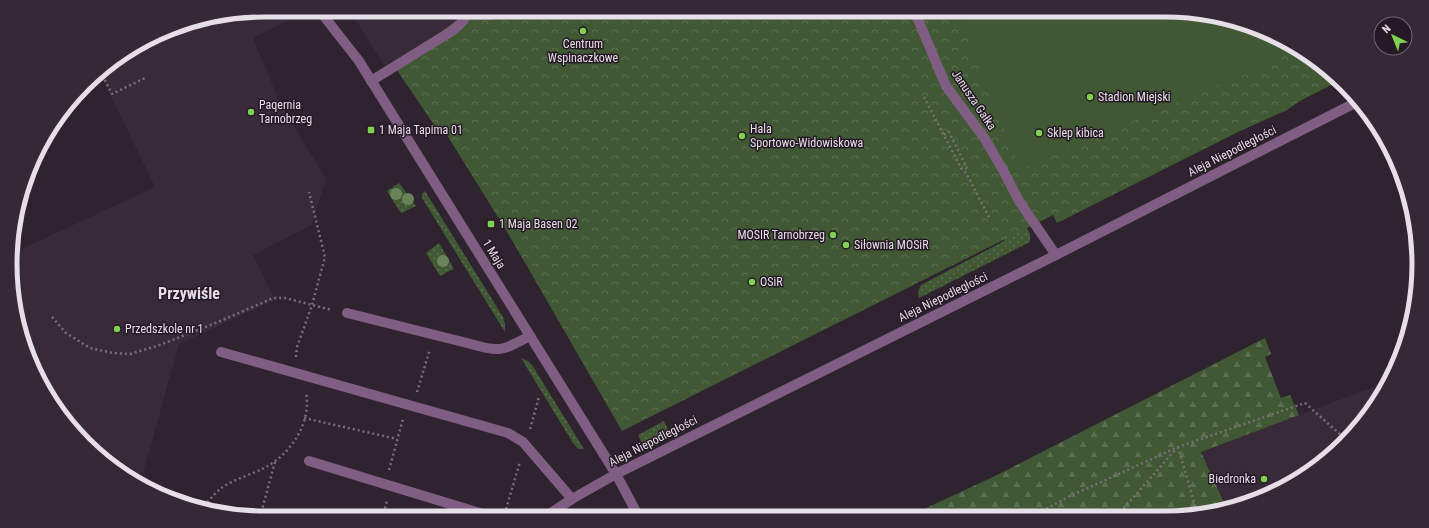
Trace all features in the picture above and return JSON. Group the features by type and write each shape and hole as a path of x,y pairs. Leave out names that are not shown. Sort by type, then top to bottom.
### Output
{"street":[{"name":"1 Maja","path":"324,17 359,61 616,474 636,511"},
{"path":"371,81 452,30 462,23 464,17"},
{"name":"Janusza Gałka","path":"917,17 946,86 985,139 1019,201 1056,255"},
{"name":"Aleja Niepodległości","path":"554,511 616,474 1056,255 1353,104"},
{"path":"346,313 489,350 498,350 508,347 530,336"},
{"path":"221,352 508,433 523,442 572,499"},
{"path":"309,461 471,511"}],"path":[{"path":"103,77 112,94 145,78"},
{"path":"924,97 960,168 966,173 990,219"},
{"path":"944,135 949,132 966,166 966,173"},
{"path":"206,504 220,489 264,468 275,461 284,454 299,434 307,406 307,398 306,389 296,360 297,347 312,305 325,257 309,192"},
{"path":"52,318 66,333 90,348 113,353 130,354 157,346 211,325 273,298 285,298 346,313"},
{"path":"385,484 397,439 434,335"},
{"path":"1042,510 1178,447 1305,403 1342,436"},
{"path":"304,418 397,439"},
{"path":"1178,447 1196,509"},
{"path":"1121,511 1178,447"},
{"path":"262,511 275,461"}],"shaded area":[{"path":"289,17 291,19 253,38 281,105 326,179 312,225 253,255 275,300 179,344 142,479 114,460 89,439 68,414 50,388 36,359 25,328 19,296 17,264 18,251 155,187 102,77 140,50 169,36 200,25 232,19"},
{"path":"352,17 461,17 438,34 392,62 384,65"},
{"path":"1381,384 1351,427 1328,450 1288,478 1260,492 1225,504 1201,452"}],"green space":[{"path":"461,17 1165,17 1197,19 1229,25 1260,36 1288,50 1315,68 1334,84 1300,101 1287,110 1240,131 1057,223 1053,215 622,431 509,235 442,127 437,129 392,63 438,34"},
{"name":"Stadion Miejski","path":"958,17 1165,17 1197,19 1229,25 1244,30 1274,42 1293,53 1021,169 981,77 983,76"},
{"path":"399,183 416,206 402,213 387,191"},
{"path":"425,191 503,317 505,332 422,198 422,194"},
{"path":"1025,224 1030,234 1030,242 919,298 918,291 921,285 1004,241 997,228"},
{"path":"439,243 454,269 440,276 426,253"},
{"path":"1265,338 1271,354 1265,357 1281,398 1290,395 1299,415 1201,452 1225,504 1197,509 1165,511 920,511 995,476"},
{"path":"521,358 528,361 532,365 584,449 578,449 573,443"},
{"path":"664,421 668,430 666,437 660,442 645,449 638,435"}],"place":[{"name":"Centrum Wspinaczkowe","path":"583,31"},
{"name":"Stadion Miejski","path":"1090,97"},
{"name":"Paqernia Tarnobrzeg","path":"251,112"},
{"name":"1 Maja Tapima 01","path":"371,130"},
{"name":"Sklep kibica","path":"1039,133"},
{"name":"Hala Sportowo-Widowiskowa","path":"742,136"},
{"name":"1 Maja Basen 02","path":"491,224"},
{"name":"MOSIR Tarnobrzeg","path":"833,235"},
{"name":"Siłownia MOSiR","path":"846,245"},
{"name":"OSiR","path":"752,282"},
{"name":"Przedszkole nr 1","path":"117,329"},
{"name":"Biedronka","path":"1264,479"}],"district":[{"name":"Przywiśle","path":"189,293"}]}
